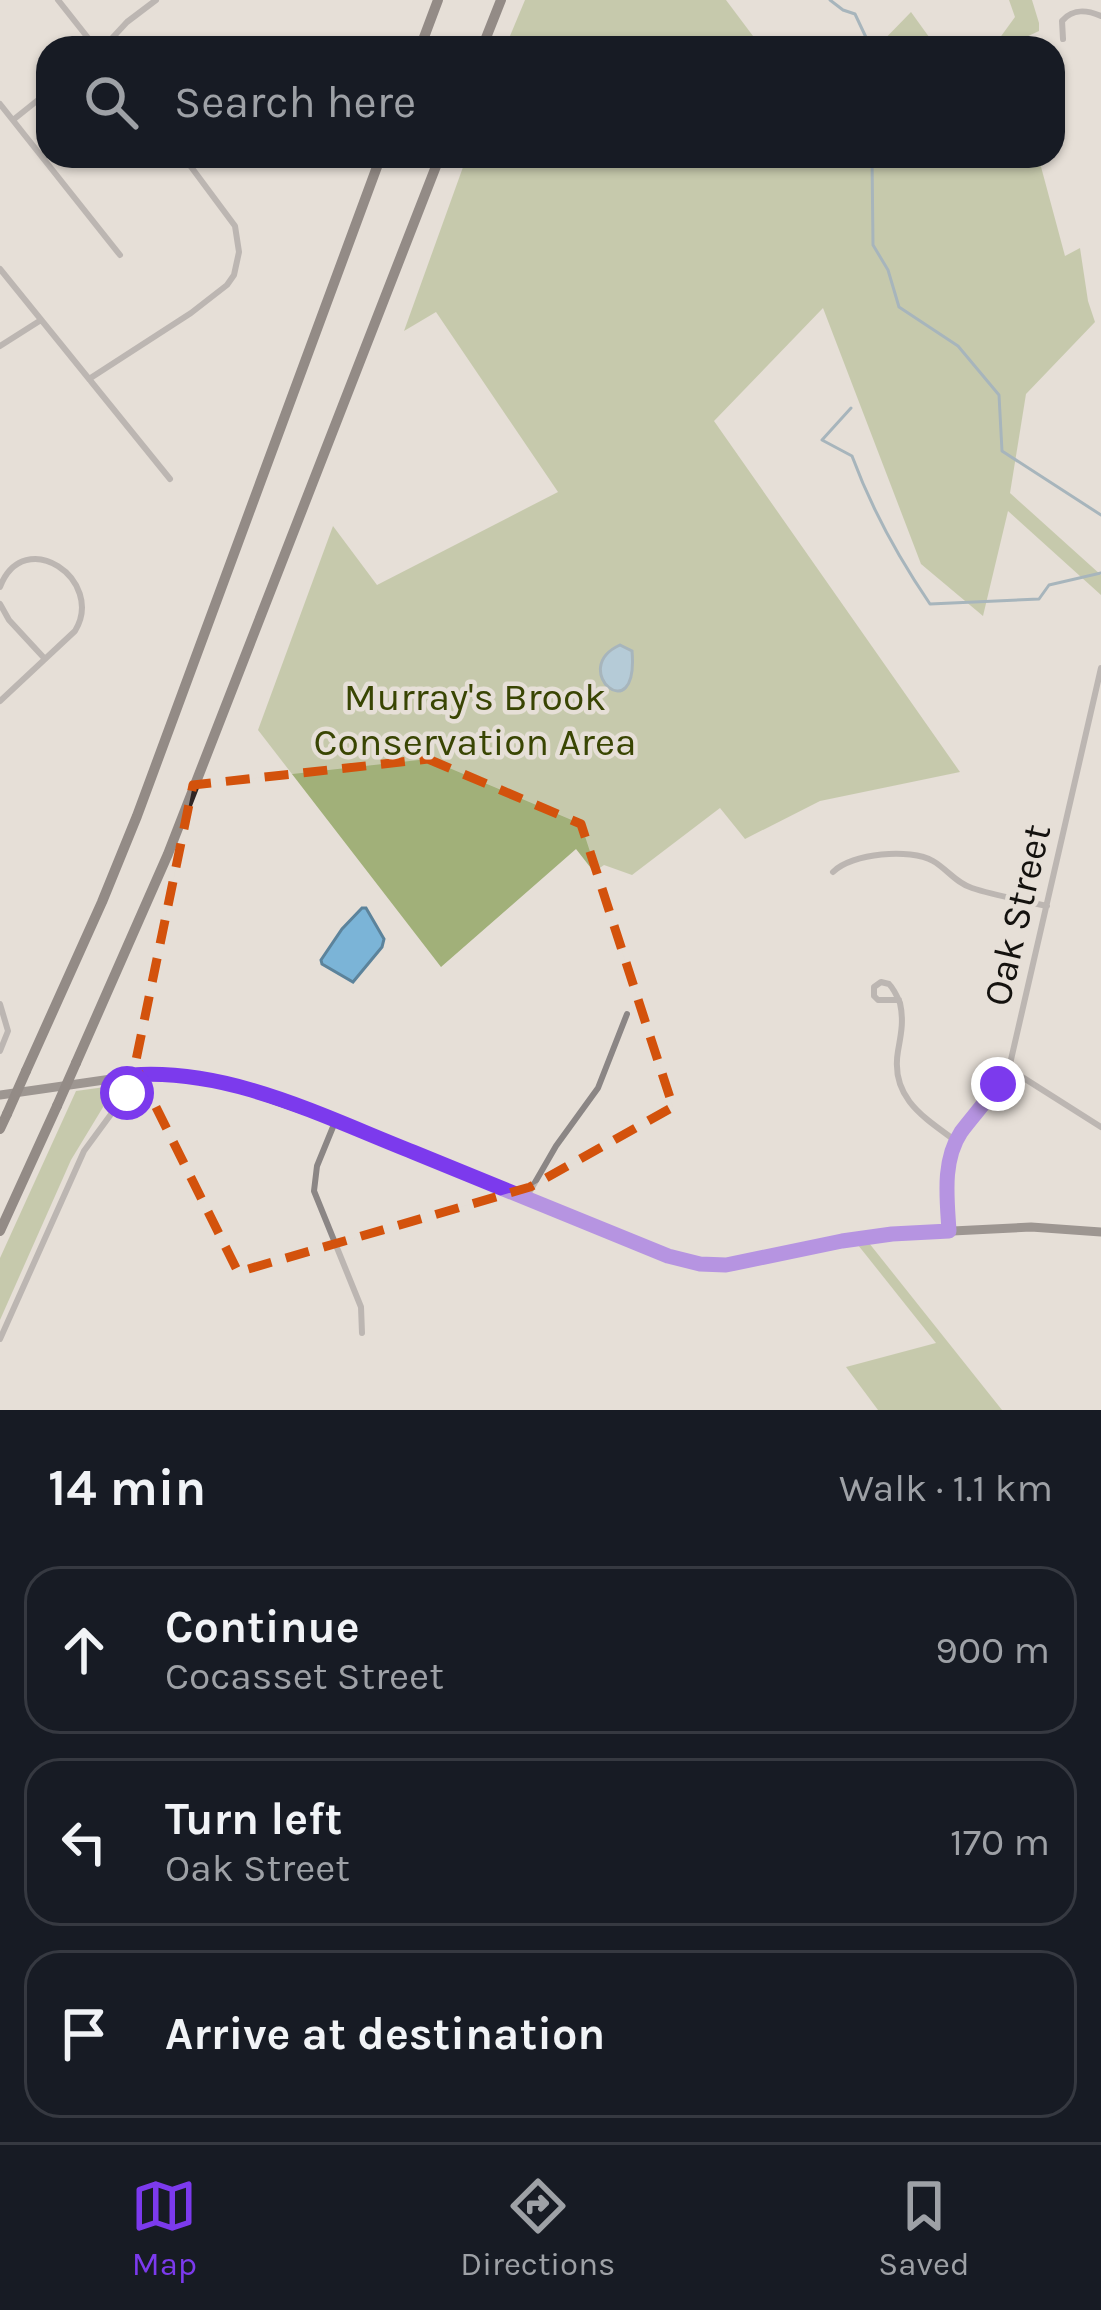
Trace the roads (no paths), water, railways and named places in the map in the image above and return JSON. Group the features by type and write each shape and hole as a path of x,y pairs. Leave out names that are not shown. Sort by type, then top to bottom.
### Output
{"highway":[{"path":"424,36 438,0"},
{"path":"487,36 501,0"},
{"path":"0,1129 137,816 377,168"},
{"path":"0,1232 168,854 435,168"}],"main road":[{"path":"0,1095 132,1075 231,1084 335,1121 668,1256 708,1265 892,1234 1043,1227 1101,1232"}],"street":[{"path":"58,0 89,36"},
{"path":"112,36 156,0"},
{"path":"1064,36 1062,21 1070,14 1087,11 1101,16"},
{"path":"13,120 36,102"},
{"path":"0,104 36,149"},
{"path":"51,168 120,255"},
{"path":"89,379 215,295 236,270 236,226 192,168"},
{"path":"0,269 170,479"},
{"path":"0,346 41,320"},
{"path":"0,586 19,562 51,561 77,586 83,605 79,625 0,701"},
{"path":"0,604 4,615 45,658"},
{"name":"Oak Street","path":"949,1231 947,1178 956,1141 1008,1068 1101,668"},
{"path":"833,872 846,862 910,854 933,861 965,886 1047,906"},
{"path":"899,1000 903,1020 896,1063 900,1088 914,1109 956,1141"},
{"path":"0,1004 8,1031 0,1052"},
{"path":"526,1198 598,1088 627,1014"},
{"path":"1008,1068 1101,1127"},
{"path":"0,1339 84,1151 128,1090 132,1075"},
{"path":"335,1121 317,1166 314,1192 361,1307 362,1333"}],"water":[{"path":"620,645 632,651 631,675 626,688 617,691 602,679 600,667 606,655"},
{"path":"362,908 384,939 353,982 321,960"}],"waterway":[{"path":"830,0 855,14 865,36"},
{"path":"872,168 873,245 888,270 899,307 958,346 999,395 1002,451 1101,515"},
{"path":"851,408 822,440 852,456 886,533 930,604 1039,599 1049,585 1101,573"}],"park label":[{"name":"Murray's Brook Conservation Area","path":"475,720"}]}
